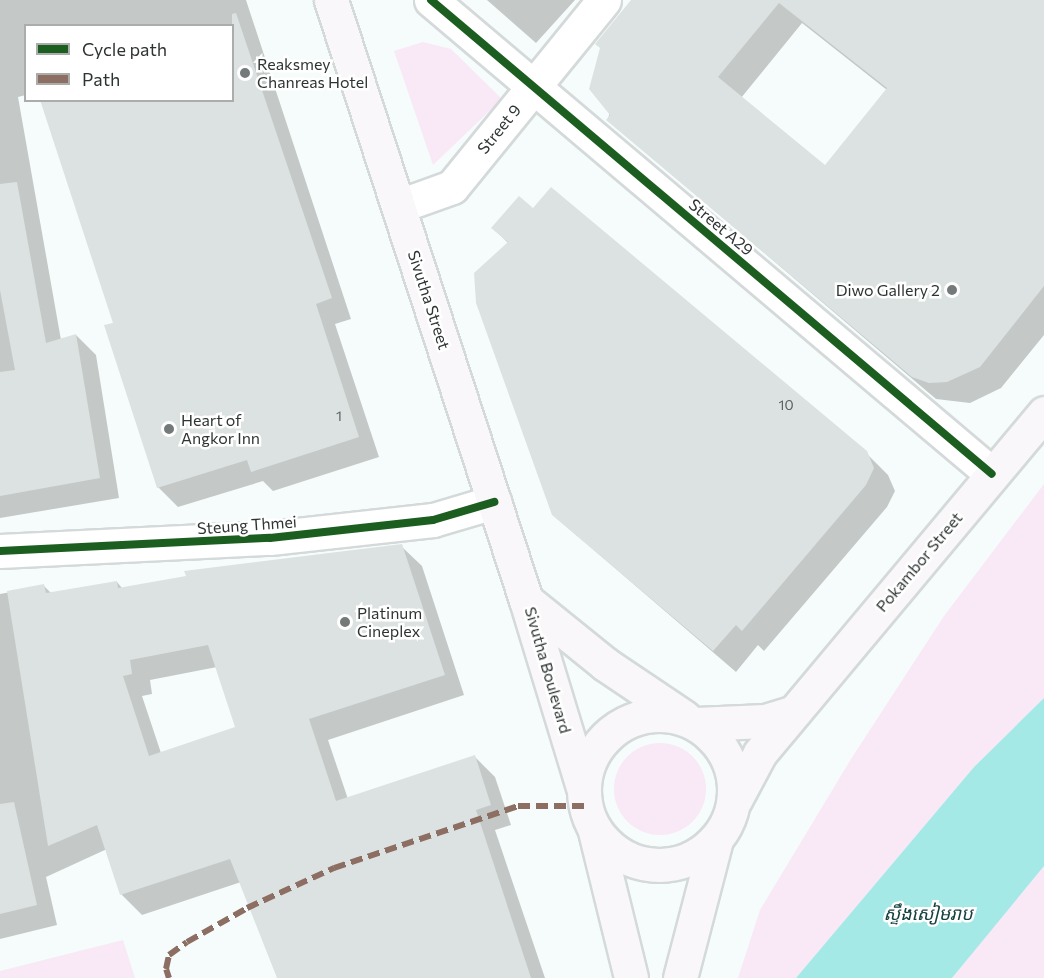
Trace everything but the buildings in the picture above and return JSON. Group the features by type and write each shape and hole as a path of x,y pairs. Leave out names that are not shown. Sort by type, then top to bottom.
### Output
{"main road":[{"name":"Sivutha Street","path":"331,0 526,600"},
{"name":"Pokambor Street","path":"735,800 760,753 1044,413"},
{"name":"Sivutha Boulevard","path":"526,600 605,664 690,721"},
{"name":"Sivutha Boulevard","path":"526,600 583,788"},
{"path":"631,978 595,831 585,806 583,788 591,757 607,735 629,720 656,714 690,721 765,721 794,712"},
{"path":"595,831 620,854 652,866 675,864 697,855 716,840 728,822 735,800 734,777 728,756 714,737 690,721"},
{"path":"680,978 716,840"}],"street":[{"name":"Street A29","path":"431,0 992,474"},
{"name":"Street 9","path":"399,206 453,187 604,0"},
{"name":"Steung Thmei","path":"0,551 270,538 433,520 494,502"}],"shaded area":[{"path":"423,42 451,49 502,99 433,165 394,51"},
{"path":"1044,484 1044,698 974,767 796,978 738,978 760,910 851,759 944,616"},
{"path":"660,743 678,746 693,756 703,771 706,789 703,807 693,822 678,832 660,835 642,832 627,822 617,807 614,789 617,771 627,756 642,746"},
{"path":"1044,866 1044,978 952,978 1030,881"},
{"path":"123,940 135,978 0,978 0,971"}],"water":[{"name":"ស្ទឹងសៀមរាប","path":"1044,698 1044,866 952,978 796,978 974,767"}],"marked path":[{"path":"169,978 166,969 169,955 187,942 247,908 334,868 518,806 585,806"}],"cycle path":[{"path":"431,0 992,474"},
{"path":"0,551 270,538 433,520 494,502"}],"place":[{"name":"Reaksmey Chanreas Hotel","path":"245,73"},
{"name":"Diwo Gallery 2","path":"952,290"},
{"name":"Heart of Angkor Inn","path":"169,429"},
{"name":"Platinum Cineplex","path":"345,622"}]}
